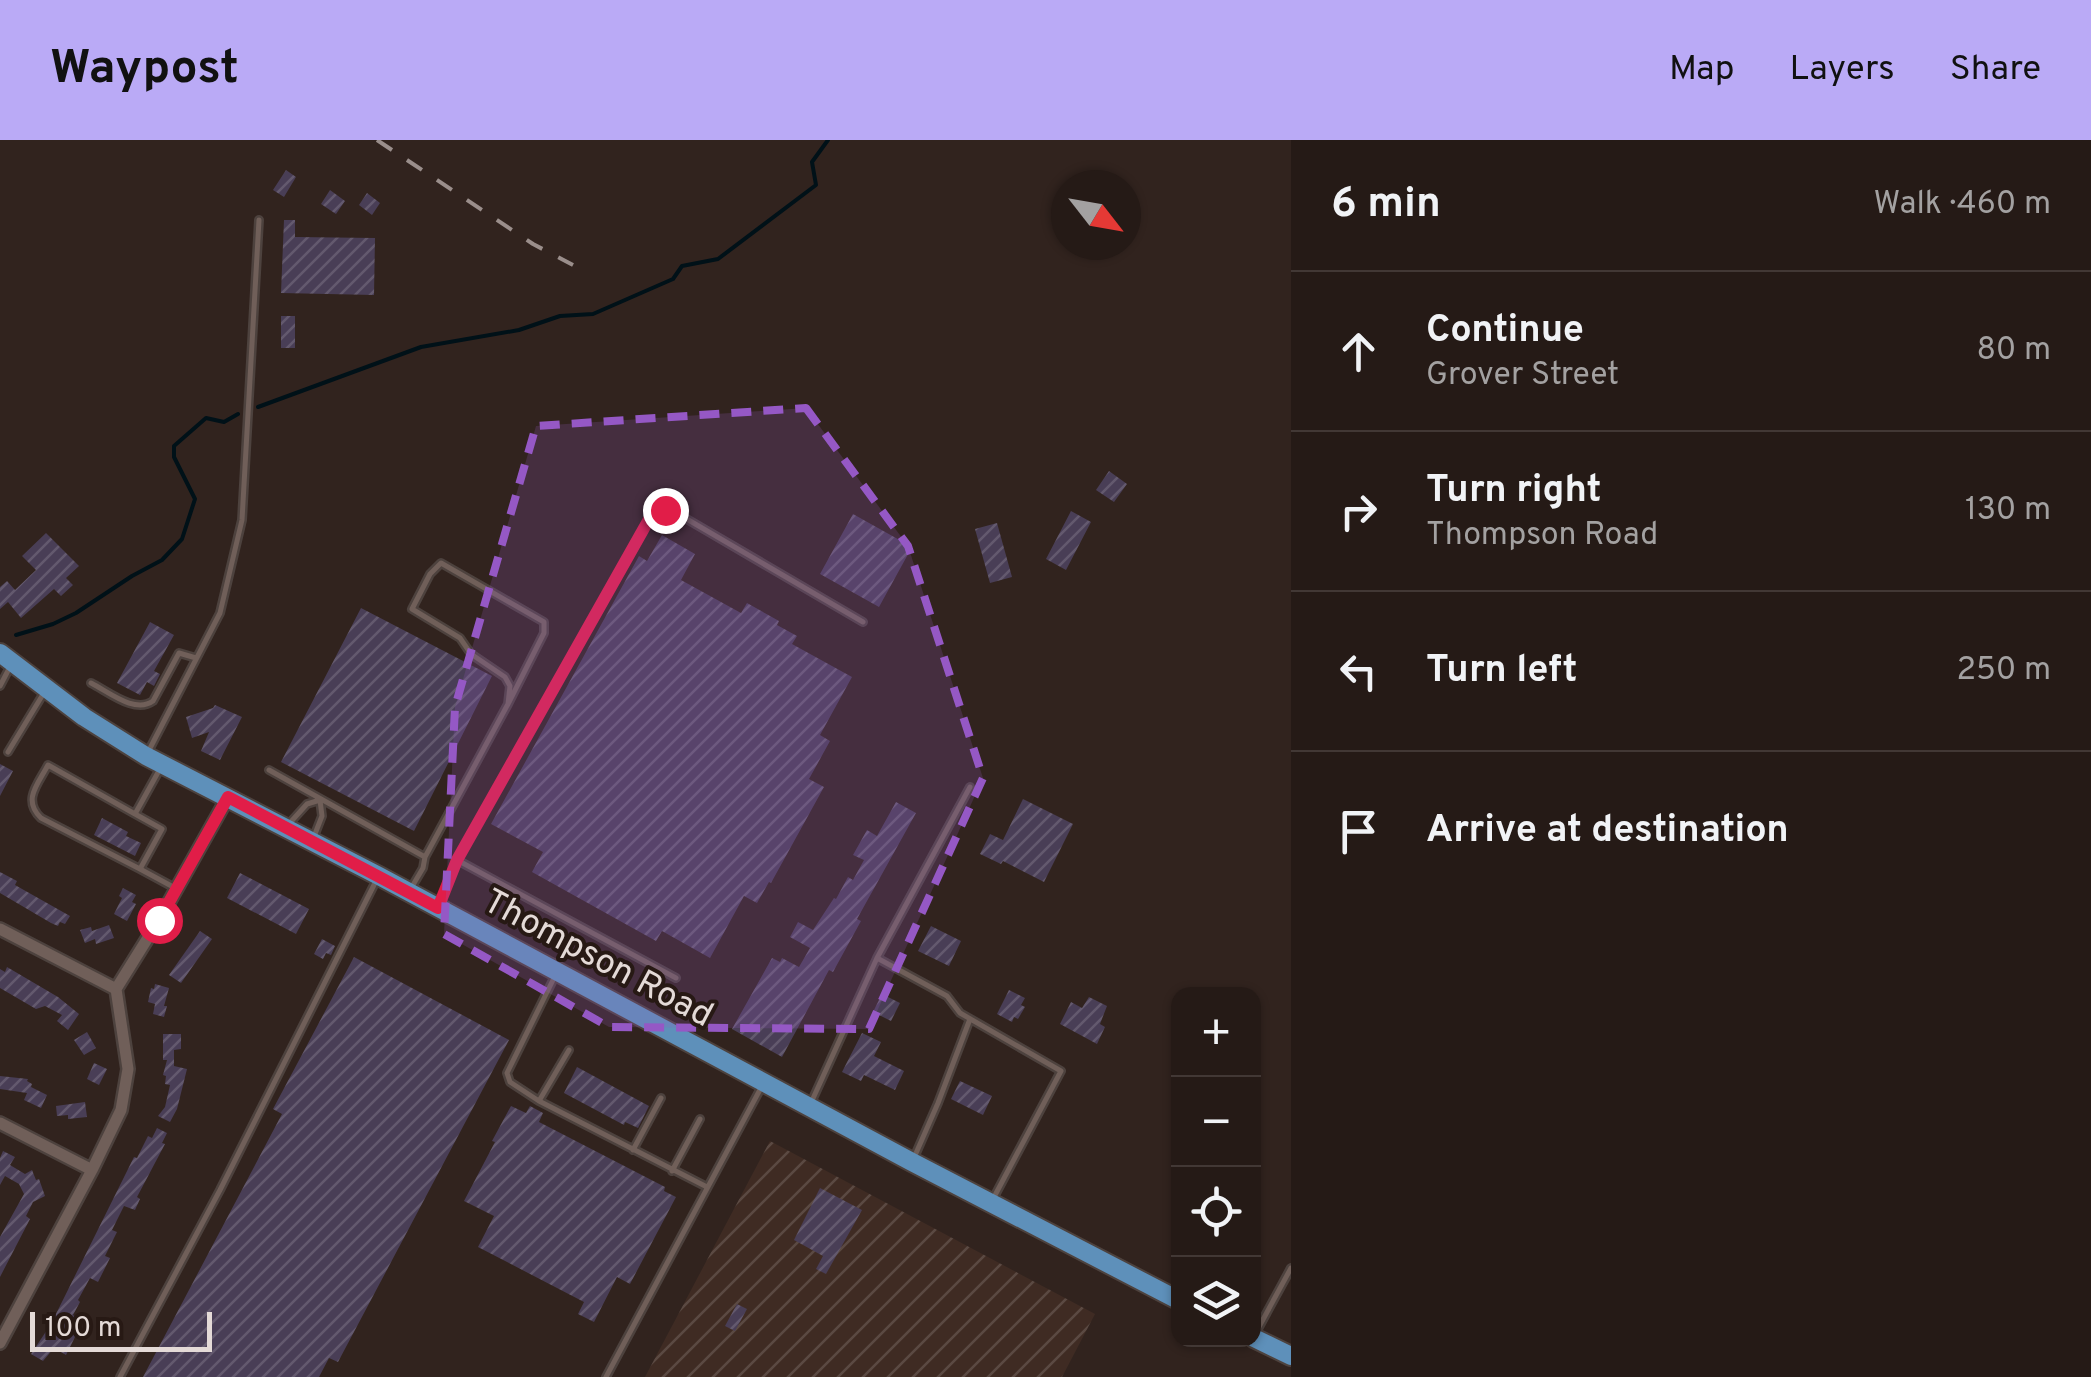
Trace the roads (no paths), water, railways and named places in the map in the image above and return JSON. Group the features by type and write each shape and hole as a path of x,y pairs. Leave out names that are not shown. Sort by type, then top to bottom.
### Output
{"main road":[{"name":"Thompson Road","path":"6,657 84,717 154,761 379,876 809,1108 1171,1296"},
{"path":"1261,1341 1291,1356"}],"street":[{"path":"0,1343 121,1110 127,1082 127,1050 116,990 228,797"},
{"path":"0,929 116,990"},
{"path":"0,1124 92,1170"}],"lane":[{"path":"135,814 197,659 220,613 242,520 259,220"},
{"path":"438,908 457,860 652,514 665,510 685,518 863,622"},
{"path":"409,893 425,857 508,704 544,632 544,622 441,563 430,574 412,610 460,638 471,654 504,677 510,686 508,704"},
{"path":"92,683 135,706 146,706 153,702 179,653 197,659"},
{"path":"0,686 6,657"},
{"path":"8,752 47,688"},
{"path":"140,869 162,829 48,765 31,796 32,810 41,818 140,869 177,888"},
{"path":"269,770 425,857"},
{"path":"809,1108 877,958 970,787"},
{"path":"286,828 307,804 320,800"},
{"path":"312,842 322,816 320,800"},
{"path":"457,860 676,978"},
{"path":"120,1377 379,876"},
{"path":"877,958 947,996 960,1013 1061,1071 991,1202"},
{"path":"557,972 506,1073 510,1082 708,1187"},
{"path":"912,1162 970,1019"},
{"path":"540,1101 569,1050"},
{"path":"606,1377 763,1083"},
{"path":"633,1150 661,1098"},
{"path":"672,1171 700,1119"},
{"path":"1261,1324 1291,1268"}],"waterway":[{"path":"258,407 421,347 519,330 560,316 593,314 673,279 682,266 718,259 816,185 812,162 828,140"},
{"path":"16,635 76,613 162,560 182,539 195,499 174,457 174,446 206,418 224,422 238,414"}],"railway":[{"path":"377,140 533,244 573,265"}]}
